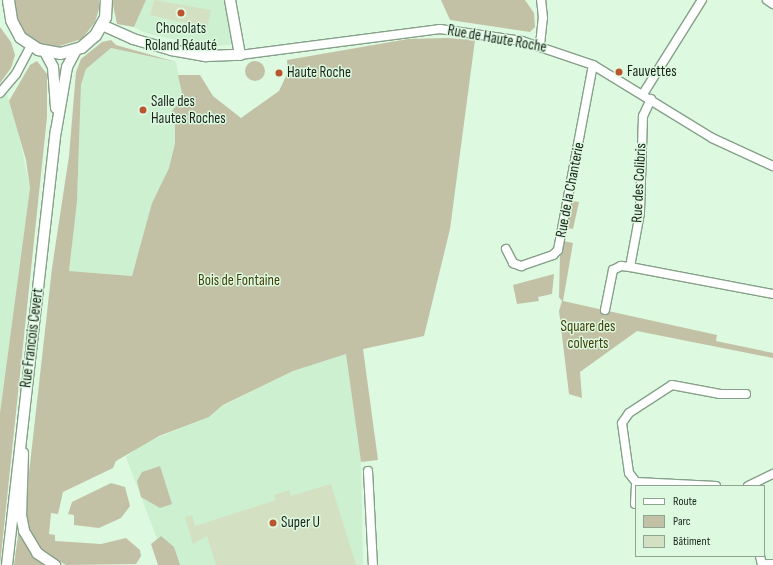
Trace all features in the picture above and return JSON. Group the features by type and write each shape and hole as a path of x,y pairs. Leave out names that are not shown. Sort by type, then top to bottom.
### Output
{"main road":[{"path":"8,0 13,26 30,46 45,52 76,50 91,40 102,25 106,0"}],"street":[{"path":"230,0 240,55"},
{"path":"540,45 543,22 541,0"},
{"name":"Rue des Colibris","path":"630,267 640,213 643,116 647,97 702,0"},
{"path":"767,0 773,4"},
{"name":"Rue de Haute Roche","path":"102,25 133,39 171,50 206,56 240,55 374,35 440,29 489,34 540,45 593,65 712,138 773,166"},
{"path":"0,93 16,74 30,46"},
{"name":"Rue Francois Cevert","path":"8,565 21,436 56,131 67,68 76,50"},
{"name":"Rue Francois Cevert","path":"45,52 55,79 56,131"},
{"name":"Rue de la Chanterie","path":"506,249 513,262 521,266 553,255 558,250 593,65"},
{"path":"605,310 613,270 621,266 773,294"},
{"path":"645,485 636,482 629,474 621,430 624,420 630,413 672,385 712,393 746,394"},
{"path":"21,436 24,465 21,514 24,531 37,553 55,565"},
{"path":"368,471 373,565"},
{"path":"750,485 773,474"},
{"path":"767,565 773,565"}],"shaded area":[{"path":"146,0 230,0 239,44 207,47 146,33 134,27"},
{"path":"111,48 176,62 183,98 175,119 175,143 169,168 152,203 133,276 69,271 77,202 81,85 86,69"},
{"path":"0,74 16,122 30,188 0,413"},
{"path":"346,354 361,462 363,565 167,565 126,457 144,443 209,417 223,406 293,371"}],"green space":[{"path":"15,0 99,0 99,9 95,22 82,39 56,47 42,45 25,33 15,14"},
{"path":"112,0 146,0 134,27 117,24"},
{"path":"441,0 525,0 534,13 535,27 530,32 450,20"},
{"path":"0,27 11,42 15,55 11,68 0,83"},
{"name":"Bois de Fontaine","path":"447,38 475,40 450,229 424,336 363,349 378,460 361,462 346,354 293,371 223,405 209,417 159,436 116,461 113,468 63,492 58,514 51,513 49,534 55,535 55,541 101,544 126,538 140,550 141,556 136,564 66,565 46,554 30,534 25,509 52,268 69,156 76,72 81,59 102,42 111,40 116,45 176,62 111,48 86,69 81,85 77,202 69,271 132,276 152,203 169,168 175,143 175,119 171,112 183,98 178,75 200,75 213,96 241,118 279,91 288,72 287,60 408,39"},
{"path":"37,61 47,74 47,117 0,565 0,413 30,188 26,160 9,101 30,65"},
{"path":"255,61 262,64 265,71 262,78 255,81 248,78 245,71 248,64"},
{"path":"572,201 579,202 573,229 567,228"},
{"name":"Square des colverts","path":"564,241 573,243 563,301 717,335 716,341 773,353 773,358 637,331 580,372 582,398 569,394 559,311 562,301 559,297 560,255"},
{"path":"554,274 552,294 538,297 539,301 517,304 513,285"},
{"path":"160,466 172,504 160,508 141,497 137,481 142,472"},
{"path":"111,483 125,487 130,506 121,518 99,528 74,525 74,515 68,514 72,502"},
{"path":"19,528 27,547 47,565 14,565"},
{"path":"161,536 174,547 180,565 158,565 151,544"}],"building":[{"name":"Chocolats Roland Réauté","path":"154,0 211,10 207,28 150,15"},
{"name":"Super U","path":"331,484 356,565 216,565 207,536 193,544 185,517 192,515 195,526 276,500 274,495 289,490 291,496"}],"place":[{"name":"Chocolats Roland Réauté","path":"181,13"},
{"name":"Fauvettes","path":"619,72"},
{"name":"Haute Roche","path":"279,73"},
{"name":"Salle des Hautes Roches","path":"143,110"},
{"name":"Super U","path":"273,523"}]}
